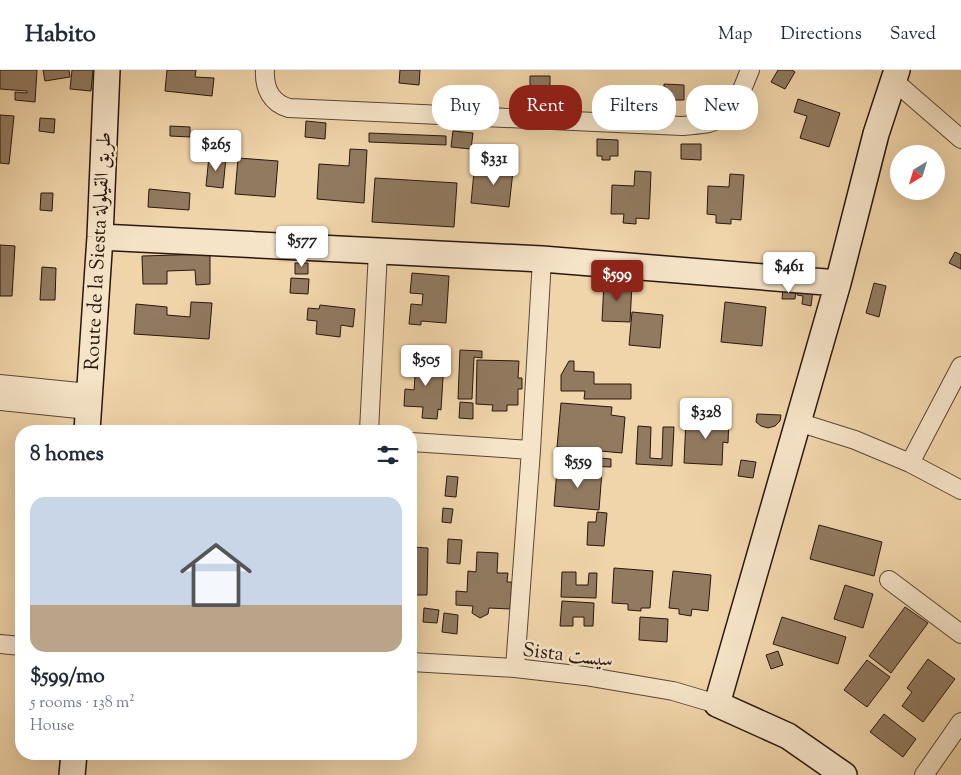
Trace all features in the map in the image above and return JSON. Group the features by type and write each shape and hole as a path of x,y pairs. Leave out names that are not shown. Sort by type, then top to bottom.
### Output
{"main road":[{"name":"Route de la Siesta طريق القيلولة","path":"88,411 100,237 107,70"},
{"path":"844,775 813,765 788,736 718,704 838,283 876,134 895,75"},
{"path":"100,237 542,260 838,283"},
{"path":"72,775 73,760"}],"street":[{"path":"265,70 267,90 270,96 282,106 289,108 682,126 709,123 724,116 736,105 750,70"},
{"path":"895,75 961,139"},
{"path":"369,425 378,251"},
{"path":"515,668 532,450 542,260"},
{"path":"910,463 961,366"},
{"path":"0,384 88,411"},
{"path":"0,401 88,411"},
{"path":"798,422 855,440 910,463 961,490"},
{"path":"417,442 532,450"},
{"path":"890,580 961,634"},
{"path":"0,644 15,645"},
{"name":"Sista سيست","path":"417,662 515,668 586,676 673,691 718,704"},
{"path":"924,775 961,722"}],"building":[{"path":"0,70 37,70 35,102 15,100 15,92 27,93 27,91 0,89"},
{"path":"43,70 69,70 70,77 45,81"},
{"path":"72,70 93,70 91,91 70,89"},
{"path":"167,70 196,70 195,77 214,78 212,96 165,91"},
{"path":"400,70 420,70 419,85 399,83"},
{"path":"778,70 792,70 795,72 785,89 771,82"},
{"path":"530,76 550,76 550,85 530,85"},
{"path":"664,84 684,85 684,100 676,100 676,85"},
{"path":"798,99 840,113 829,147 800,138 807,116 794,112"},
{"path":"0,115 14,116 9,164 0,163"},
{"path":"40,118 55,119 54,133 39,131"},
{"path":"306,121 326,123 325,139 305,137"},
{"path":"170,126 190,127 190,137 170,136"},
{"path":"453,131 473,133 471,149 451,147"},
{"path":"369,133 446,136 446,145 369,142"},
{"path":"597,139 618,140 618,156 610,156 610,160 602,160 602,156 597,156"},
{"path":"681,144 701,144 701,160 681,159"},
{"path":"350,149 367,150 364,203 317,199 319,164 349,166"},
{"path":"209,156 226,158 223,188 206,186"},
{"path":"238,158 278,161 275,197 235,194"},
{"path":"497,160 514,162 509,207 471,203 474,172 496,175"},
{"path":"635,171 651,172 649,219 636,218 636,224 623,223 624,214 611,214 612,185 634,186"},
{"path":"730,174 744,175 741,220 731,219 731,224 716,223 716,215 707,214 708,186 729,187"},
{"path":"375,178 457,183 454,227 372,222"},
{"path":"149,189 190,193 189,210 148,207"},
{"path":"41,193 53,193 52,211 40,210"},
{"path":"0,245 15,246 12,296 0,296"},
{"path":"955,252 961,255 961,269 949,263"},
{"path":"210,254 210,284 196,285 195,270 167,271 167,284 143,284 142,256"},
{"path":"295,263 308,263 308,274 295,274"},
{"path":"42,267 56,268 55,300 40,300"},
{"path":"412,273 449,276 446,323 421,321 421,325 409,324 411,304 422,305 423,294 410,293"},
{"path":"291,278 309,279 308,294 290,293"},
{"path":"604,282 632,284 630,322 602,321"},
{"path":"874,283 886,286 879,317 866,313"},
{"path":"798,287 813,290 811,306 802,304 803,296 797,295"},
{"path":"783,288 796,289 795,299 782,299"},
{"path":"191,302 212,303 209,339 134,334 136,304 167,307 167,315 190,317"},
{"path":"725,302 766,307 762,346 721,342"},
{"path":"320,305 355,309 353,327 341,325 340,337 316,334 317,321 307,320 308,308 319,309"},
{"path":"632,312 663,315 660,348 629,345"},
{"path":"460,350 482,351 482,358 474,357 472,399 458,399"},
{"path":"406,360 444,361 441,410 438,409 437,419 422,418 423,407 404,406 405,389 414,390 415,376 406,376"},
{"path":"477,360 519,361 518,378 522,378 522,389 518,389 518,405 507,405 507,411 492,411 493,405 476,404"},
{"path":"569,361 574,361 574,371 594,372 594,384 631,384 631,399 584,399 585,391 561,391 561,375"},
{"path":"460,402 473,403 473,419 459,418"},
{"path":"561,403 612,407 611,415 625,417 622,453 557,447"},
{"path":"757,414 781,415 780,421 775,426 768,428 761,426 756,422"},
{"path":"699,415 729,417 728,443 723,442 722,465 684,463 686,419 699,420"},
{"path":"638,426 651,427 650,458 662,459 663,427 674,427 672,466 636,464"},
{"path":"588,457 611,459 611,467 587,466"},
{"path":"741,460 756,462 753,478 738,476"},
{"path":"575,468 602,471 599,510 554,506 557,470 574,471"},
{"path":"447,476 458,477 456,497 445,496"},
{"path":"443,508 453,509 451,523 442,522"},
{"path":"597,512 607,513 604,546 587,545 588,522 596,522"},
{"path":"819,525 882,542 874,576 810,559"},
{"path":"448,539 462,540 460,564 447,563"},
{"path":"417,547 428,548 427,595 417,595"},
{"path":"477,552 498,553 497,573 508,573 507,582 512,582 510,609 489,608 488,614 480,618 472,613 473,606 456,605 456,591 467,592 468,571 476,572"},
{"path":"614,568 653,571 650,608 641,608 641,611 628,610 628,604 612,603"},
{"path":"673,571 711,575 708,611 692,609 691,616 679,614 679,609 669,608"},
{"path":"562,572 576,572 576,585 588,585 589,573 597,573 596,598 561,597"},
{"path":"845,585 873,594 863,628 834,619"},
{"path":"562,601 594,603 593,626 584,626 584,617 573,617 573,626 560,626"},
{"path":"905,607 928,623 891,673 869,656"},
{"path":"424,608 439,610 437,623 423,622"},
{"path":"444,613 458,615 457,634 442,632"},
{"path":"640,617 668,619 667,642 639,640"},
{"path":"782,617 846,637 838,664 773,644"},
{"path":"778,651 783,665 771,669 766,655"},
{"path":"928,659 955,679 923,722 902,706 912,692 907,688"},
{"path":"867,660 890,677 867,707 844,690"},
{"path":"884,714 916,739 903,757 870,732"}]}
